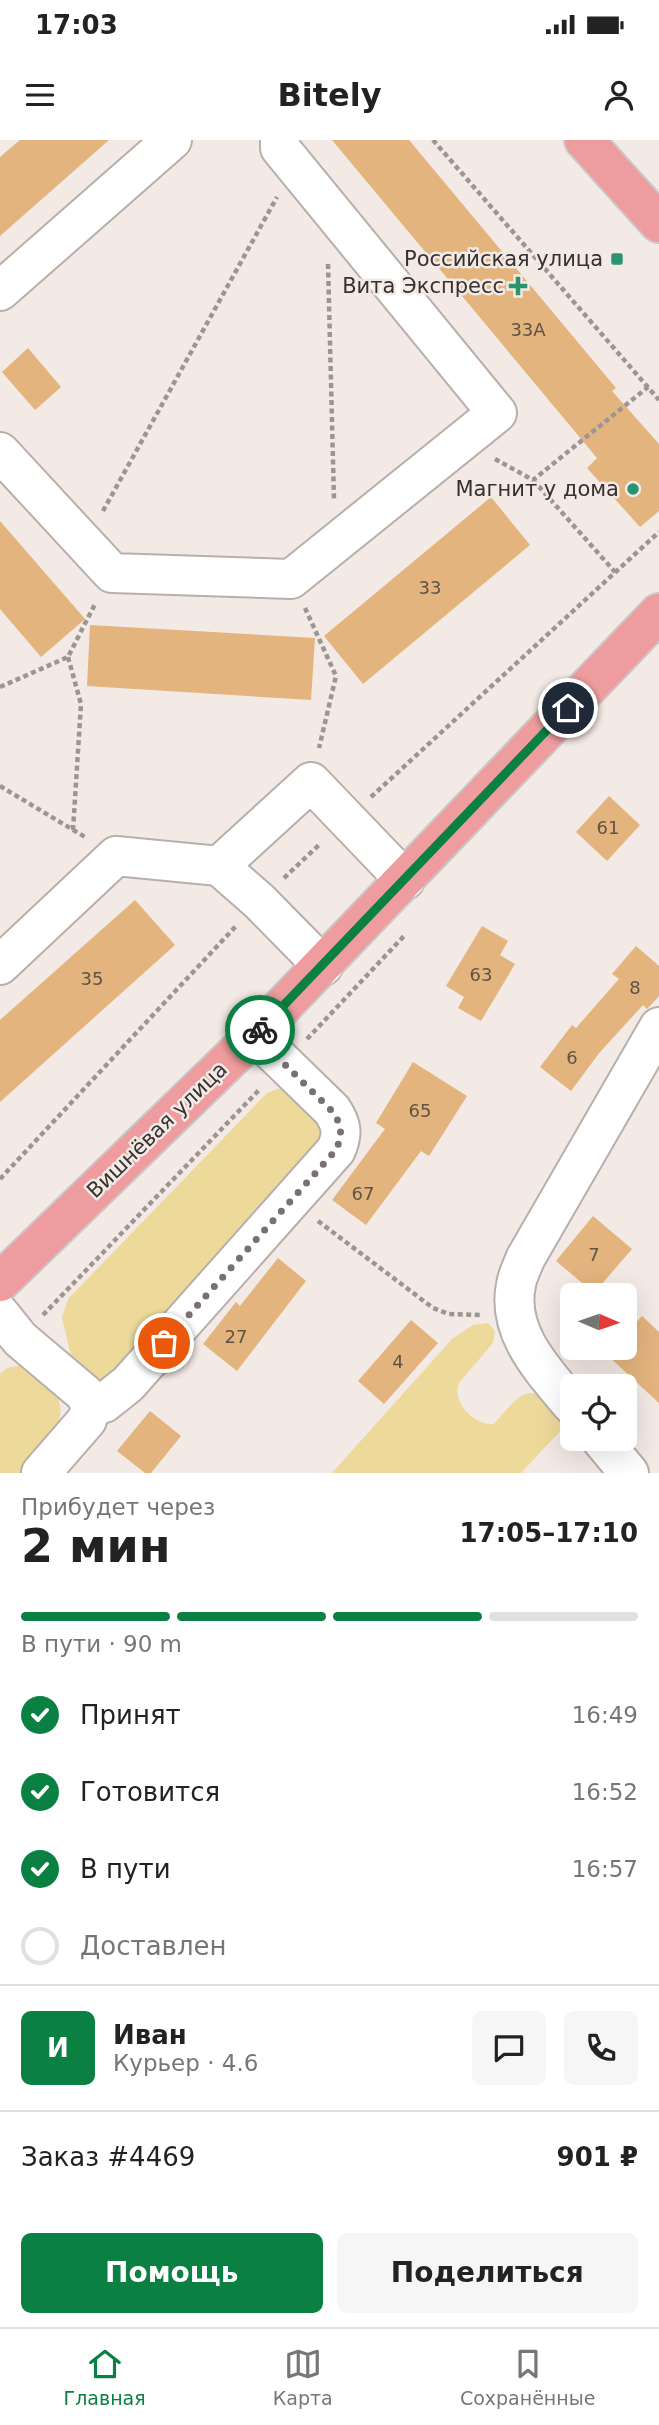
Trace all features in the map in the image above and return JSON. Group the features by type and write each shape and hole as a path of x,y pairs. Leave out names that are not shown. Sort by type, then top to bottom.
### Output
{"main road":[{"path":"584,140 659,223"},
{"name":"Вишнёвая улица","path":"0,1282 323,966 659,612"}],"street":[{"path":"0,291 172,140"},
{"path":"0,452 112,573 291,579 497,413 287,153"},
{"path":"219,866 311,782 405,880"},
{"path":"0,965 116,856 219,866 259,901 323,966"},
{"path":"560,1390 537,1362 521,1333 514,1310 516,1284 525,1259 659,1028"},
{"path":"91,1407 104,1403 128,1384 336,1150 342,1137 340,1123 332,1111 255,1035"},
{"path":"10,1326 85,1394 91,1407 87,1420 41,1473"},
{"path":"611,1451 629,1473"}],"path":[{"path":"432,140 659,400"},
{"path":"85,544 287,153"},
{"path":"328,260 335,543"},
{"path":"533,480 648,387"},
{"path":"463,441 533,480 615,572"},
{"path":"0,687 68,657 112,573"},
{"path":"291,579 336,676 311,782"},
{"path":"68,657 81,704 73,830"},
{"path":"0,786 116,856"},
{"path":"10,1326 285,1063 409,930"},
{"path":"330,1230 433,1308 449,1314 472,1316 514,1310"}],"shaded area":[{"path":"288,1088 329,1130 122,1379 97,1385 72,1361 62,1317 68,1299 267,1093"},
{"path":"488,1323 495,1331 493,1343 459,1383 458,1398 466,1411 479,1421 494,1424 515,1401 530,1393 538,1395 560,1418 560,1431 521,1473 332,1473 452,1339 473,1325"},
{"path":"22,1365 52,1389 59,1401 58,1424 46,1445 21,1473 0,1473 0,1374 7,1368"}],"building":[{"path":"20,140 109,140 0,236 0,157"},
{"path":"332,140 409,140 616,388 612,391 659,444 659,511 640,527 587,468 597,458"},
{"path":"28,348 61,387 35,410 2,372"},
{"path":"491,497 530,545 363,684 324,636"},
{"path":"0,521 85,619 41,657 0,609"},
{"path":"90,625 315,638 311,700 87,686"},
{"path":"609,796 640,825 607,861 576,832"},
{"path":"135,900 175,945 0,1102 0,1020"},
{"path":"482,926 508,941 500,955 515,964 481,1021 458,1008 464,997 446,986"},
{"path":"636,946 659,966 659,996 647,1009 643,1005 600,1052 571,1091 540,1067 572,1025 576,1028 619,979 612,974"},
{"path":"413,1062 467,1096 429,1156 421,1151 366,1225 332,1200 385,1129 376,1123"},
{"path":"593,1216 632,1249 603,1283 582,1283 556,1261"},
{"path":"278,1258 306,1281 237,1371 203,1344 236,1302 240,1306"},
{"path":"642,1316 659,1332 659,1403 637,1383 637,1374 628,1374 612,1360 637,1360 637,1322"},
{"path":"411,1320 438,1343 384,1404 358,1381"},
{"path":"150,1411 181,1436 151,1473 145,1473 117,1451"}],"way so far":[{"path":"164,1343 336,1150 342,1137 340,1123 332,1111 255,1035 260,1030"}],"place":[{"name":"Российская улица","path":"617,259"},
{"name":"Вита Экспресс","path":"518,286"},
{"name":"Магнит у дома","path":"633,489"}],"route":[{"path":"260,1030 568,708"}]}
